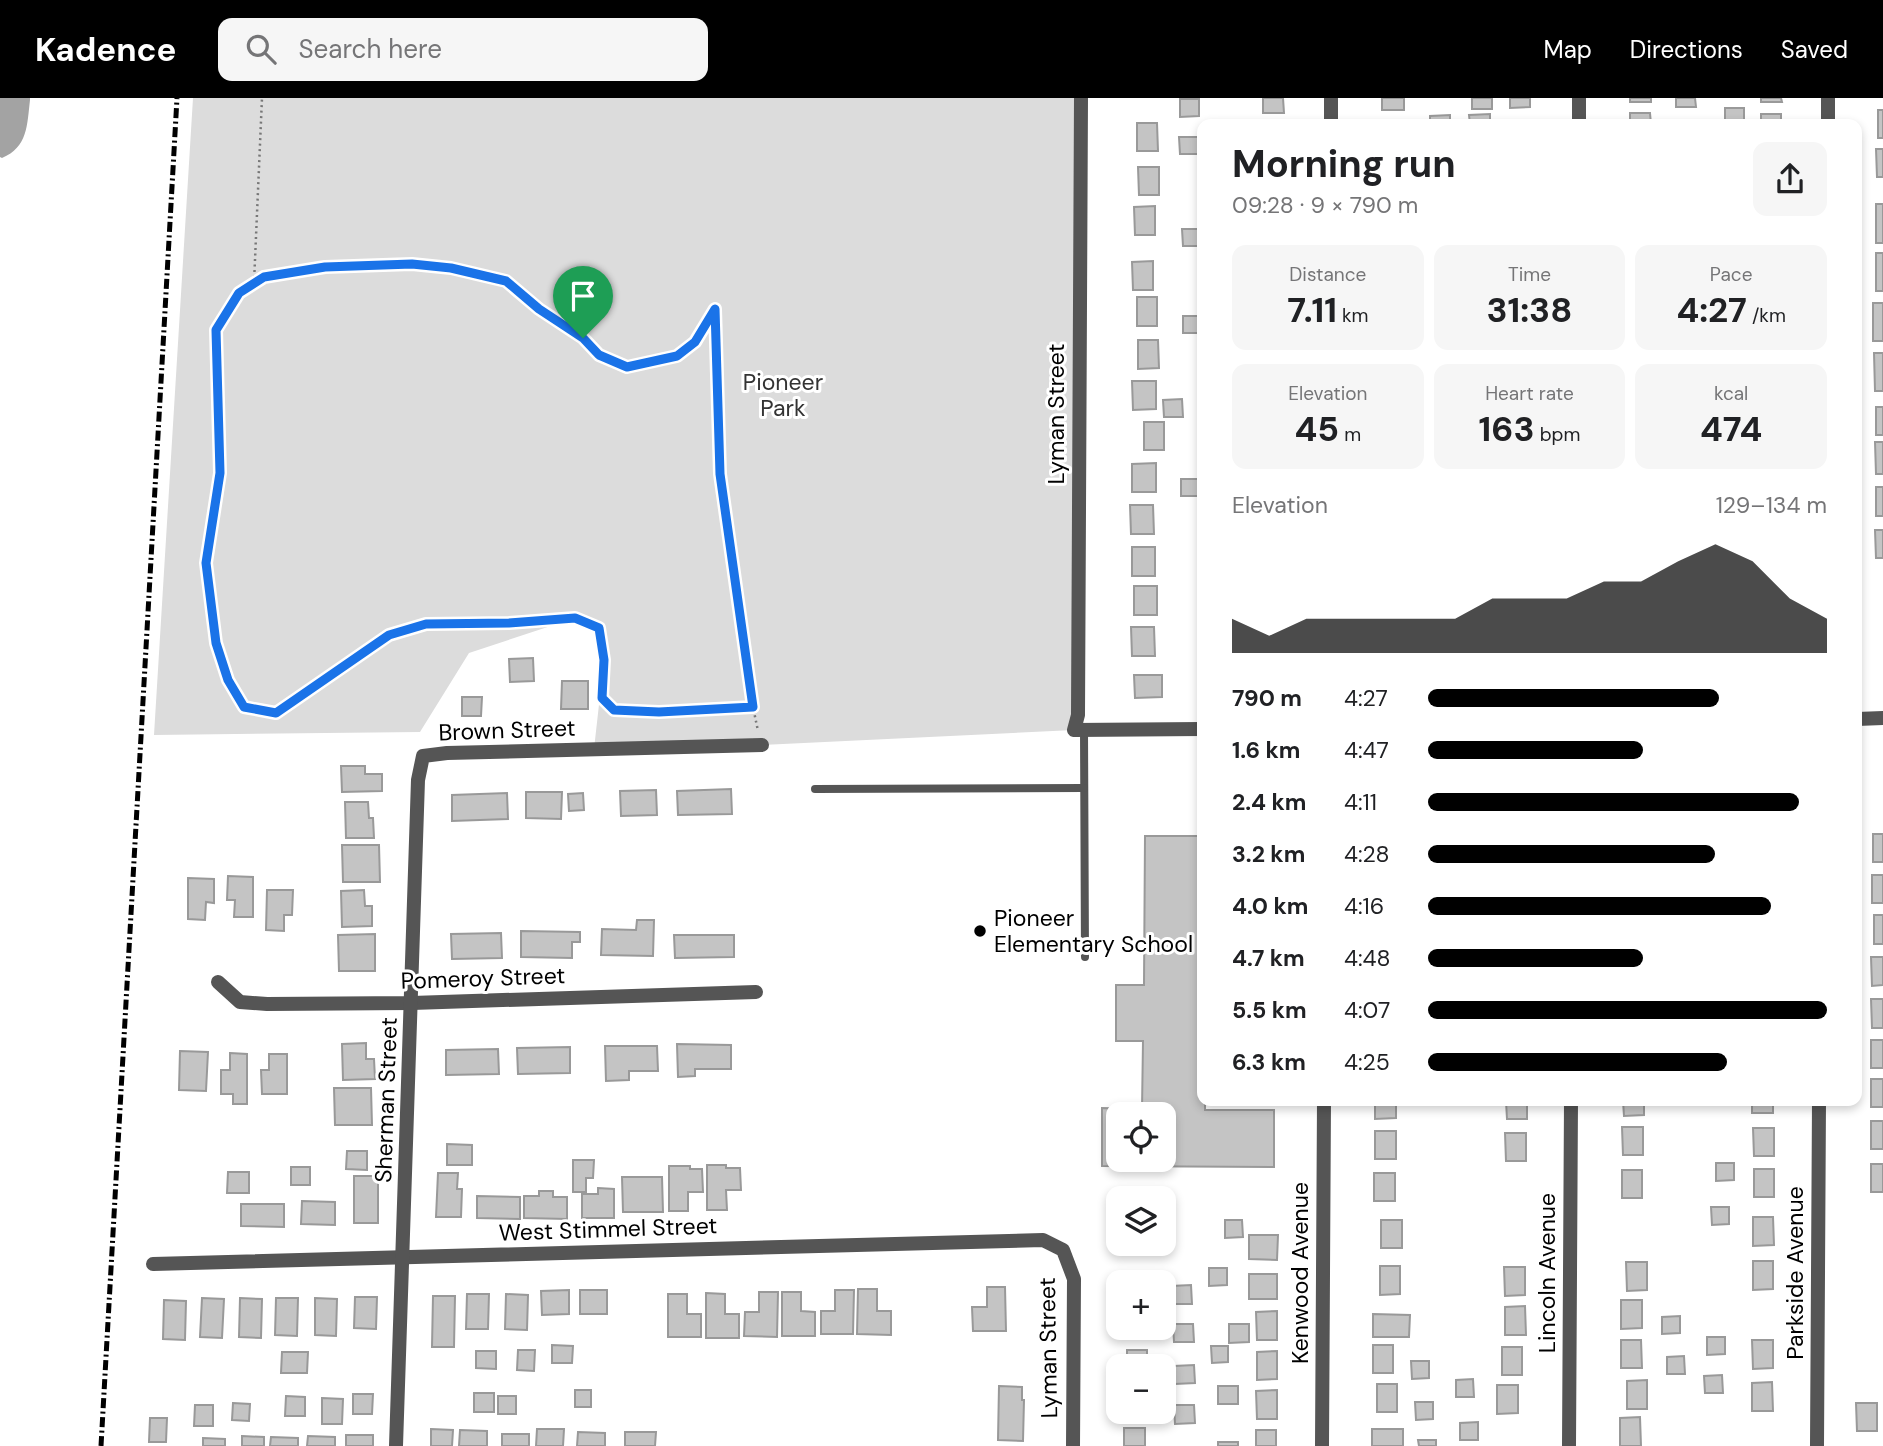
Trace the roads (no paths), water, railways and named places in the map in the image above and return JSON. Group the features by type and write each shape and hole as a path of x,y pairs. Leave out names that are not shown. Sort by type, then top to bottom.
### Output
{"street":[{"name":"Lyman Street","path":"1079,729 1081,98"},
{"path":"1331,98 1331,119"},
{"path":"1579,98 1579,119"},
{"path":"1828,98 1828,119"},
{"path":"1862,719 1883,718"},
{"path":"1079,729 1197,729"},
{"name":"Brown Street","path":"423,757 447,753 762,744"},
{"name":"Sherman Street","path":"396,1446 418,780 423,757"},
{"name":"Pomeroy Street","path":"218,982 240,1002 267,1004 412,1003 756,992"},
{"name":"Kenwood Avenue","path":"1322,1446 1324,1106"},
{"name":"Lincoln Avenue","path":"1569,1446 1571,1106"},
{"name":"Parkside Avenue","path":"1816,1446 1819,1106"},
{"name":"West Stimmel Street","path":"153,1264 1043,1240 1063,1250"},
{"name":"Lyman Street","path":"1063,1250 1074,1279 1073,1446"}],"lane":[{"path":"1079,729 1084,788 1085,957"},
{"path":"815,789 1084,788"}],"railway":[{"path":"101,1446 177,98"}],"place":[{"name":"Pioneer Elementary School","path":"980,931"}],"park label":[{"name":"Pioneer Park","path":"783,395"}]}
